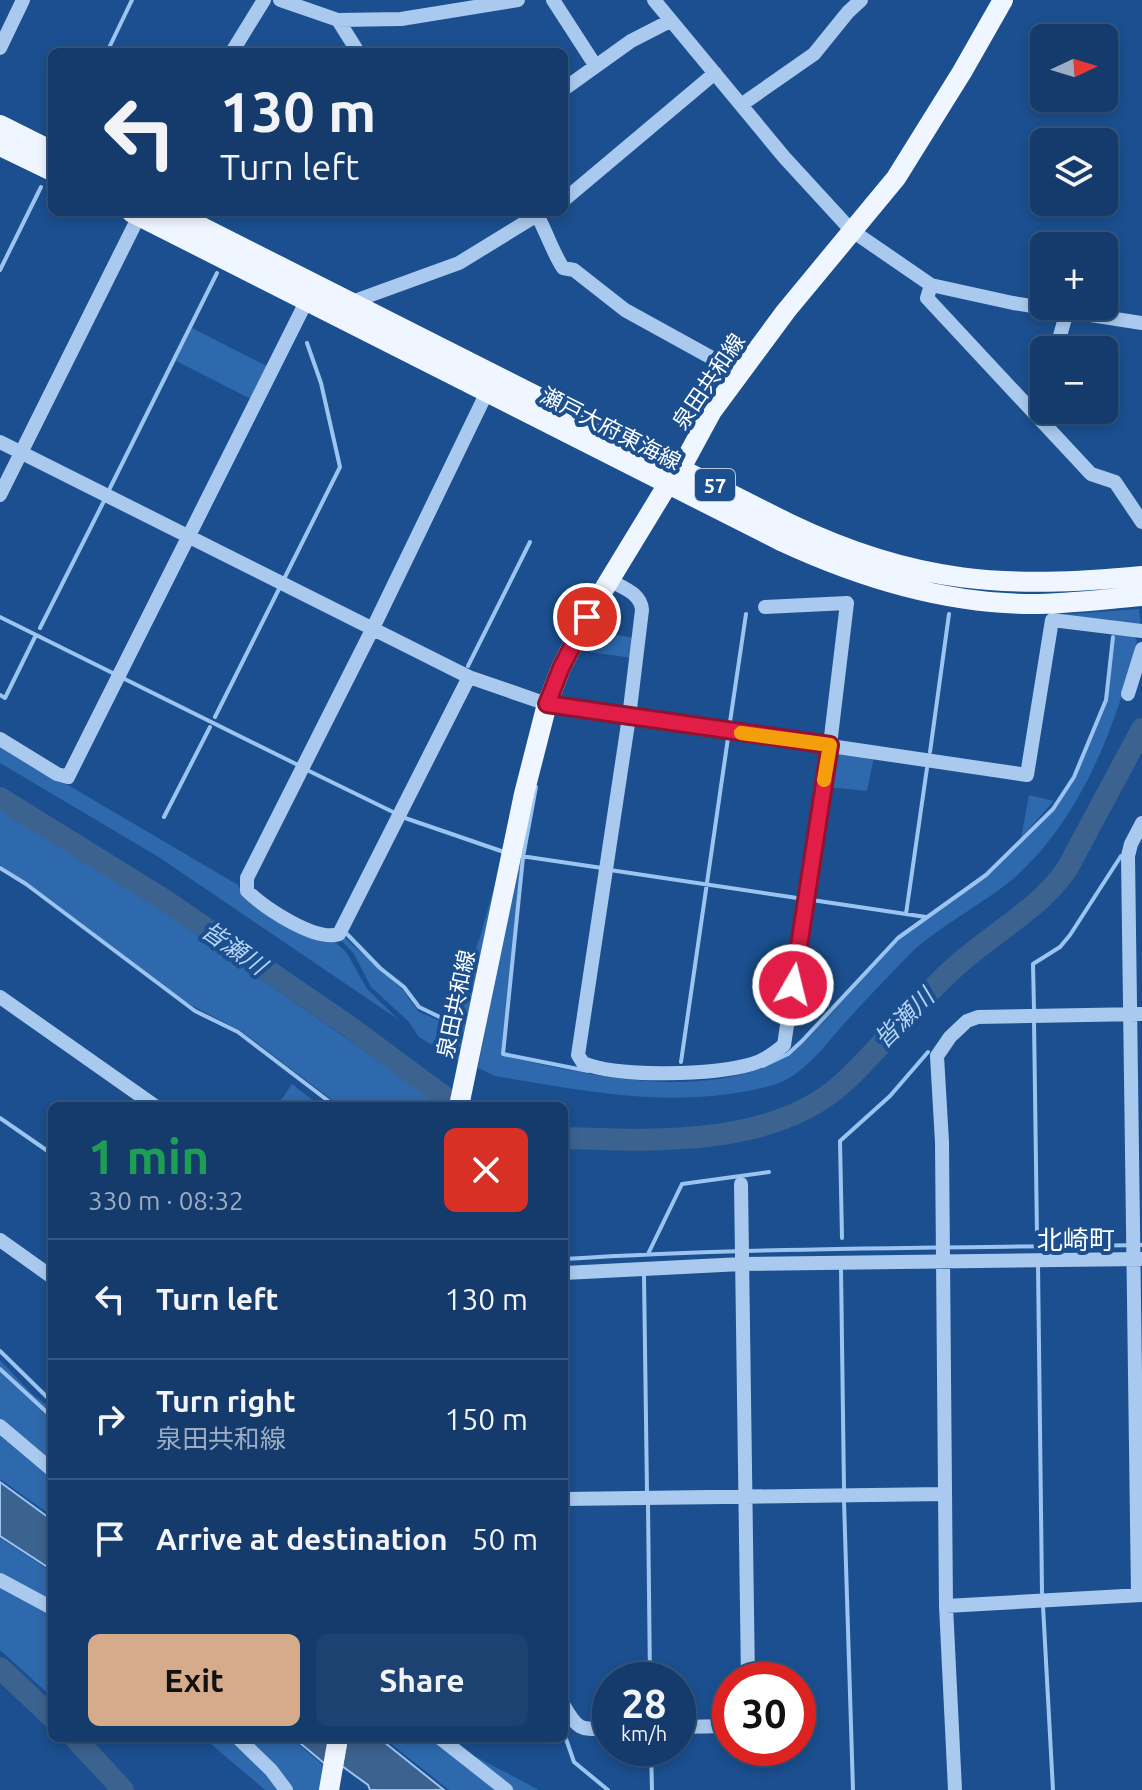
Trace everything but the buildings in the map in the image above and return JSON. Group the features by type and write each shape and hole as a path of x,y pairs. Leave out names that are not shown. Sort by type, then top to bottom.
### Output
{"main road":[{"name":"泉田共和線","path":"460,1102 526,784 547,704 575,640 712,411 786,311 896,178 1003,0"},
{"path":"0,125 48,149"},
{"path":"0,146 48,169"},
{"name":"瀬戸大府東海線","path":"143,216 487,392 824,541 907,568 972,580 1063,583 1142,576"},
{"name":"瀬戸大府東海線","path":"180,216 674,476 827,562 902,587 990,602 1030,604 1142,596"},
{"path":"329,1790 337,1742"}],"street":[{"path":"0,48 23,0"},
{"path":"234,48 264,0"},
{"path":"288,1 338,20 401,19 518,0"},
{"path":"553,0 595,65"},
{"path":"654,0 851,230 931,285 1030,304"},
{"path":"741,105 814,54 861,0"},
{"path":"338,20 356,48"},
{"path":"568,86 631,41 670,21"},
{"path":"568,197 715,73"},
{"path":"0,495 136,216"},
{"path":"349,303 459,263 535,216"},
{"path":"541,216 552,251 563,268 574,270 625,310 741,374"},
{"path":"931,285 927,298 1030,408"},
{"path":"0,739 57,774 68,777 306,302"},
{"path":"1118,319 1142,323"},
{"path":"469,677 344,928 333,936 286,919 256,900 245,885 487,392"},
{"path":"1045,424 1091,474 1115,482 1142,522"},
{"path":"0,442 469,677 547,704 1027,775 1052,620 1142,631"},
{"path":"609,580 637,595 641,601 629,717 578,1055 583,1063 592,1067 644,1072 731,1069 771,1056 784,1045 830,745 847,603 765,607"},
{"path":"1128,694 1142,649"},
{"path":"946,1606 1140,1595 1136,1257 1133,1237 1136,1014 1128,856 1142,823"},
{"path":"0,997 149,1102"},
{"path":"955,1790 946,1606 944,1259 937,1056 942,1045 967,1021 978,1017 1136,1014"},
{"path":"741,1184 748,1662"},
{"path":"0,1240 48,1274"},
{"path":"568,1273 742,1255 944,1259 1136,1257"},
{"path":"0,1426 48,1467"},
{"path":"568,1499 945,1494"},
{"path":"0,1580 48,1606"},
{"path":"568,1713 576,1726 592,1729"},
{"path":"242,1742 271,1770 286,1790"},
{"path":"445,1742 506,1790"}],"shaded area":[{"path":"192,328 269,367 253,400 176,361"},
{"path":"1139,609 1141,626 1056,615"},
{"path":"599,632 635,638 633,658 589,652"},
{"path":"1115,633 1134,636 1137,641 1129,673 1106,740 1074,804 1055,833 1033,860 1008,883 916,948 818,1054 788,1079 729,1094 641,1097 495,1076 478,1068 518,859 521,861 501,1055 609,1077 685,1082 757,1070 789,1055 899,938 987,877 1054,810 1076,777 1107,701"},
{"path":"0,745 238,885 241,892 333,940 347,953 367,989 399,1020 157,856 0,763"},
{"path":"835,751 874,757 867,791 826,787"},
{"path":"1029,795 1054,801 1021,838"},
{"path":"0,807 121,882 438,1102 335,1102 241,1031 187,1003 0,865"},
{"path":"503,856 461,1062 419,1037 408,1021 371,987 354,954 341,940 344,937 402,989 419,1012 450,1025"},
{"path":"292,1084 315,1102 280,1102"},
{"path":"0,1360 48,1406 48,1513 0,1479"},
{"path":"0,1482 48,1517 48,1567 0,1536"},
{"path":"0,1538 48,1569 48,1693 0,1650"},
{"path":"209,1742 296,1742 324,1766 320,1790 265,1790"},
{"path":"299,1742 329,1742 325,1764"},
{"path":"346,1742 384,1742 444,1790 370,1790 368,1785 342,1766"},
{"path":"389,1742 456,1742 463,1750 539,1790 449,1790"}],"waterway":[{"path":"109,48 132,0"},
{"path":"0,270 41,187"},
{"path":"110,488 217,273"},
{"path":"285,577 340,467 321,383 307,343"},
{"path":"40,628 104,501"},
{"path":"468,666 530,542"},
{"path":"215,717 279,589"},
{"path":"730,722 746,614"},
{"path":"930,752 949,614"},
{"path":"0,617 300,766"},
{"path":"0,695 5,698 36,635"},
{"path":"763,1066 788,1054 898,938 986,875 1053,809 1074,777 1106,700 1113,637"},
{"path":"164,817 210,727"},
{"name":"皆瀬川","path":"568,1138 635,1140 711,1136 782,1119 815,1104 843,1083 953,969 1028,910 1055,884 1067,869 1142,729"},
{"path":"681,1062 728,738"},
{"path":"906,914 927,768"},
{"path":"307,770 395,813"},
{"path":"536,787 523,857 503,1054 588,1071"},
{"name":"皆瀬川","path":"0,798 163,899 454,1102"},
{"path":"405,818 504,852"},
{"path":"521,856 602,868"},
{"path":"1034,1010 1033,964 1060,947 1070,935 1121,856"},
{"path":"0,868 26,884 195,1011 238,1032 330,1102"},
{"path":"610,870 797,898"},
{"path":"812,900 926,917"},
{"path":"347,934 380,968 404,987 419,1007 450,1022"},
{"path":"1034,1021 1037,1236"},
{"path":"842,1238 840,1141 890,1096 928,1052"},
{"path":"0,1118 48,1151"},
{"path":"648,1254 682,1184 769,1172"},
{"path":"568,1259 780,1250 1142,1245"},
{"path":"1038,1264 1042,1593"},
{"path":"841,1269 844,1489"},
{"path":"644,1276 647,1492"},
{"path":"0,1351 48,1398"},
{"path":"0,1369 48,1413"},
{"path":"844,1501 853,1790"},
{"path":"648,1503 650,1662"},
{"path":"1043,1606 1053,1790"},
{"path":"0,1668 48,1713"},
{"path":"79,1742 123,1790"},
{"path":"567,1742 574,1762 608,1790"},
{"path":"651,1766 652,1790"}],"slow traffic":[{"path":"741,733 830,745 824,780"}],"district":[{"name":"北崎町","path":"1076,1239"}],"route":[{"path":"587,617 547,704 830,745 793,985"}]}
